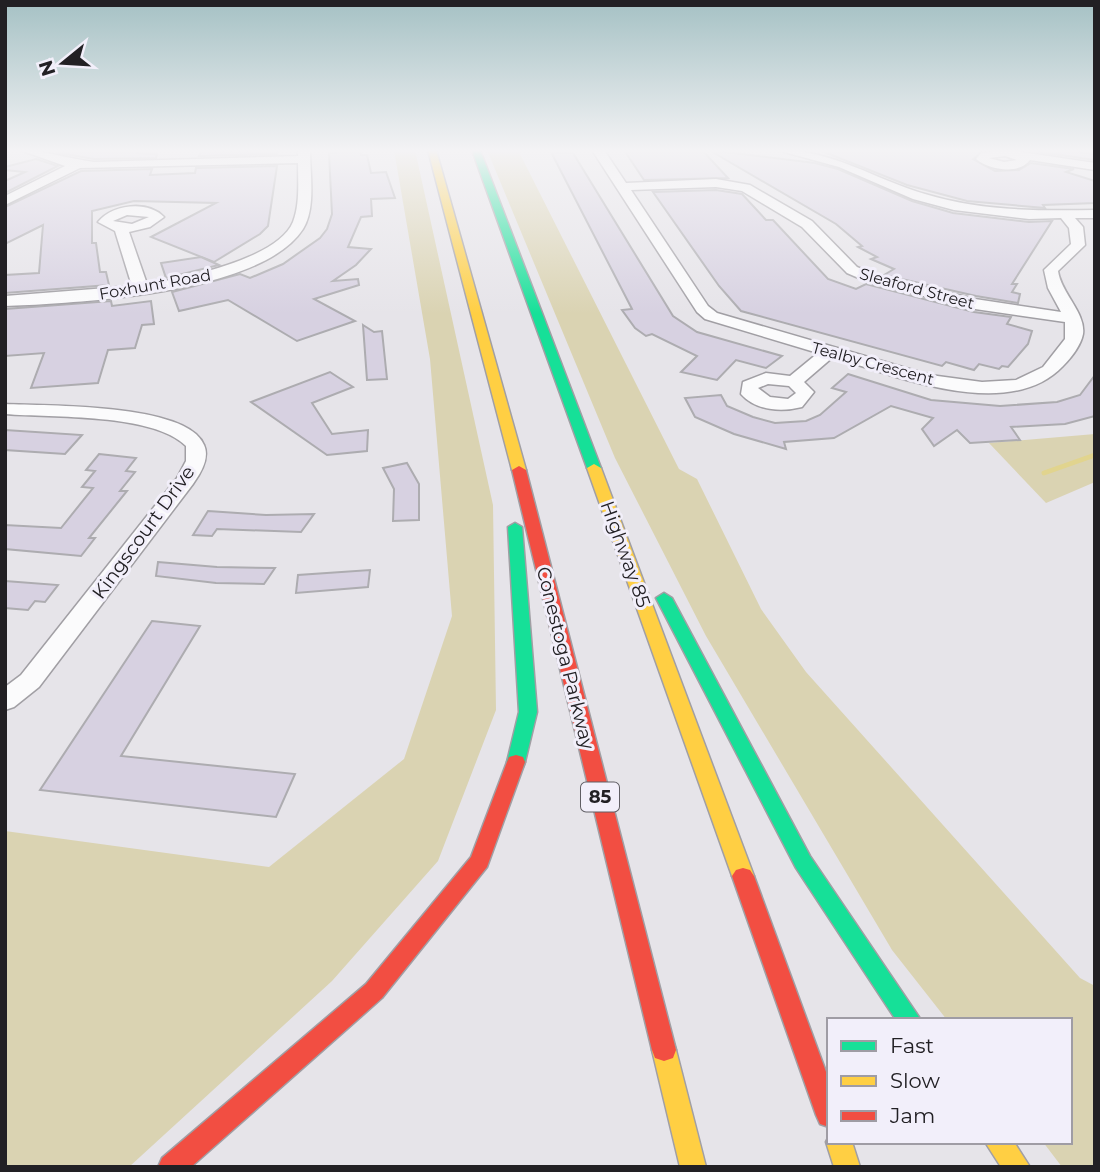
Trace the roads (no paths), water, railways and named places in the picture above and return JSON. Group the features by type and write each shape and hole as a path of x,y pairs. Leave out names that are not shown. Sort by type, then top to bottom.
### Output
{"highway":[{"name":"Conestoga Parkway","path":"447,205 508,427 693,1167"},
{"path":"496,205 590,459 803,862 908,1018"},
{"path":"172,1167 374,991 480,861 512,781 527,712 508,427"},
{"name":"Highway 85","path":"590,459 827,1109"},
{"path":"840,1144 847,1167"},
{"path":"1000,1144 1017,1167"}],"street":[{"name":"Foxhunt Road","path":"5,301 141,290 221,272 281,243 296,230 302,217 302,205"},
{"name":"Tealby Crescent","path":"634,205 702,309 711,316 928,380 961,386 1017,386 1041,379 1052,371 1075,333 1073,318"},
{"name":"Sleaford Street","path":"775,205 807,224 852,270 873,279 975,304 1073,318"},
{"path":"949,205 986,211 1066,216 1095,214"},
{"path":"1066,216 1076,227 1078,245 1051,270 1051,282 1056,295 1073,318"},
{"path":"121,228 141,290"},
{"path":"794,382 829,352"},
{"name":"Kingscourt Drive","path":"5,409 149,419 181,431 195,446 196,461 186,480 70,631 30,681 5,701"}],"waterway":[{"path":"1044,473 1095,455"}]}
